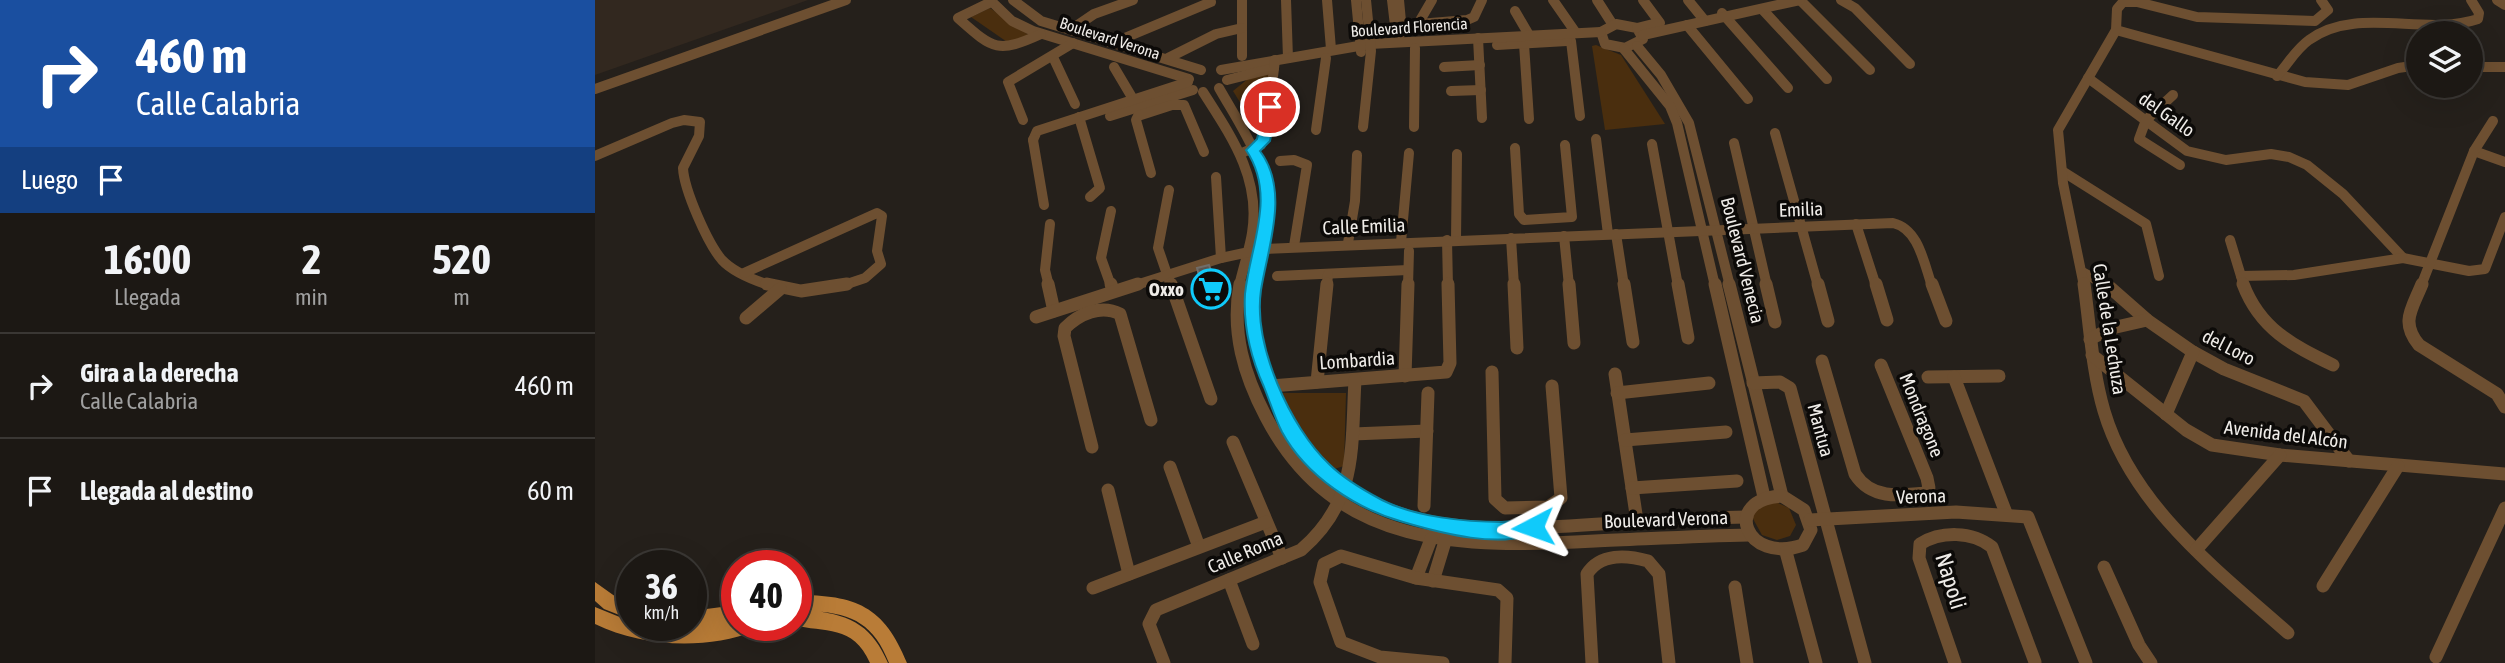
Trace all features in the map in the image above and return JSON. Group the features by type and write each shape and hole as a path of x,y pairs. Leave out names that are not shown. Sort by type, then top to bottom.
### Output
{"main road":[{"path":"595,590 616,605"},
{"path":"812,604 840,606 862,613 892,642 898,663"},
{"path":"595,615 610,624 642,634 684,635 721,629"},
{"path":"812,619 830,620 849,626 864,638 876,653 879,663"}],"street":[{"path":"595,80 820,0"},
{"path":"595,89 846,0"},
{"name":"Boulevard Verona","path":"1013,0 1041,21 1201,70 1221,70 1223,84 1247,151 1254,197 1252,231 1236,321 1245,366 1257,399 1288,456 1338,504 1394,530 1442,536 1483,547 1749,535"},
{"path":"1072,29 1094,15 1133,0"},
{"path":"1242,0 1242,56"},
{"path":"1286,0 1288,58"},
{"path":"1315,130 1328,53 1327,0"},
{"path":"1356,0 1366,50"},
{"path":"1363,127 1366,0"},
{"path":"1392,0 1398,26"},
{"path":"1398,26 1399,0"},
{"path":"1418,24 1432,0"},
{"path":"1398,26 1467,20 1474,17 1482,0"},
{"path":"1553,0 1573,37 1580,116"},
{"path":"1597,0 1613,25 1640,32 1687,26 1702,18"},
{"path":"1643,0 1660,23"},
{"path":"1688,0 1702,18"},
{"path":"1640,32 1660,23 1800,0 1870,70"},
{"path":"1841,0 1855,8 1910,64"},
{"path":"2315,21 2327,10 2321,0"},
{"path":"2149,3 2197,17 2443,25 2478,19 2479,13 2471,0"},
{"path":"2497,0 2505,5"},
{"path":"990,1 958,18 994,48 1004,50 1041,34"},
{"name":"Boulevard Verona","path":"990,1 1012,21 1041,34 1163,73 1193,86 1247,151 1261,162 1268,184 1263,249 1253,292 1253,322 1271,386 1300,444 1324,470 1345,487 1379,508 1442,536 1533,527 1747,517"},
{"name":"Calle de la Lechuza","path":"2149,3 2129,1 2119,5 2116,30 2060,124 2057,138 2082,272 2092,355 2104,412 2119,454 2146,495 2196,550 2288,633"},
{"path":"1115,42 1211,2"},
{"path":"1763,4 1827,79"},
{"path":"1515,11 1526,39 1529,119"},
{"path":"1722,13 1788,88"},
{"path":"2277,76 2302,45 2316,35 2367,23"},
{"path":"1613,25 1602,36 1611,46 1637,46 1640,32"},
{"path":"1687,26 1748,99"},
{"path":"1168,58 1216,34 1242,28"},
{"path":"2116,30 2305,82 2348,85 2406,67"},
{"name":"Boulevard Florencia","path":"1193,86 1223,84 1288,58 1328,53 1602,36"},
{"path":"1479,42 1482,118"},
{"name":"Boulevard Florencia","path":"1366,50 1479,42"},
{"path":"1023,120 1008,82 1073,43"},
{"name":"Boulevard Venecia","path":"1637,46 1661,75 1689,122 1764,497"},
{"path":"1414,127 1415,48"},
{"name":"Boulevard Venecia","path":"1624,48 1670,106 1682,139 1753,383 1782,496"},
{"name":"Boulevard Florencia","path":"1221,70 1276,64 1328,53"},
{"path":"1053,57 1075,104"},
{"path":"1247,151 1261,145 1266,135 1276,64"},
{"path":"1444,67 1480,65"},
{"path":"1114,67 1133,99"},
{"path":"2483,67 2505,68"},
{"path":"1151,173 1136,120 1156,105 1193,86 1201,70"},
{"path":"1160,91 1169,82 1163,73"},
{"name":"del Gallo","path":"2088,78 2187,151 2205,158 2236,160 2272,153 2297,159 2324,176 2403,258"},
{"path":"1044,205 1033,140 1133,99 1160,91 1193,86"},
{"path":"1451,91 1481,90"},
{"path":"2173,95 2138,131 2139,139 2180,165"},
{"path":"1081,121 1156,105 1176,104 1186,107 1204,152"},
{"path":"1081,121 1100,188 1090,197"},
{"path":"2493,121 2474,151 2407,324 2419,345 2503,389 2505,407"},
{"path":"595,156 672,123 700,122 699,136 684,162 683,178 723,260 744,273 780,289 815,290 843,285 876,271 881,264 877,251 883,216 877,213 865,216 744,273"},
{"path":"1775,133 1828,321"},
{"path":"1596,139 1633,342"},
{"path":"1734,143 1775,322"},
{"path":"1652,144 1688,338"},
{"path":"1515,148 1519,214 1524,220 1544,221 1572,216 1565,145"},
{"path":"2474,151 2505,162"},
{"path":"1405,376 1408,270 1405,246 1409,153"},
{"path":"1451,240 1457,154"},
{"path":"1348,243 1355,201 1357,155"},
{"path":"1280,161 1294,160 1307,164 1294,246"},
{"path":"2063,171 2133,213 2145,224 2159,275"},
{"path":"1216,177 1219,191 1216,237 1221,258"},
{"path":"1169,190 1158,247 1211,399"},
{"path":"1111,211 1101,258 1114,290"},
{"path":"2241,276 2294,275 2403,258 2469,271 2485,269 2505,217"},
{"path":"1544,221 1545,237"},
{"path":"1050,224 1045,270 1055,311"},
{"path":"1856,224 1887,320"},
{"path":"1901,224 1912,234 1946,321"},
{"name":"Emilia","path":"1710,230 1901,224"},
{"name":"Calle Emilia","path":"1036,317 1055,311 1088,307 1114,290 1247,251 1348,243 1405,246 1451,240 1710,230"},
{"path":"1564,236 1574,343"},
{"path":"1511,238 1517,348"},
{"name":"Lombardia","path":"1271,386 1446,373 1450,363 1451,240"},
{"path":"2230,240 2253,307 2263,323 2285,339 2333,365"},
{"path":"1277,276 1408,270"},
{"name":"del Loro","path":"2082,272 2105,285 2147,320 2193,352 2224,369 2304,401 2349,461"},
{"path":"1317,382 1328,274"},
{"path":"746,318 780,289"},
{"path":"1092,447 1064,331 1069,323 1088,307 1113,309 1120,314 1151,420"},
{"path":"2090,339 2112,328 2147,320"},
{"path":"2166,414 2193,352"},
{"name":"Avenida del Alcón","path":"2092,355 2166,414 2212,444 2280,455 2505,474"},
{"path":"1822,361 1855,474 1861,486 1872,493 1899,495 1906,515"},
{"name":"Mondragone","path":"1881,365 1929,484 1925,493 1899,495"},
{"path":"1492,372 1495,499 1505,508 1554,505 1562,494 1552,386"},
{"path":"1615,374 1637,521"},
{"path":"1927,377 1999,376"},
{"path":"1954,377 2007,513"},
{"name":"Calle Roma","path":"1164,663 1150,628 1151,616 1163,606 1282,558 1309,544 1338,504 1352,466 1355,380"},
{"name":"Mantua","path":"1753,383 1780,382 1790,388 1817,520"},
{"path":"1617,393 1709,383"},
{"path":"1424,506 1428,393"},
{"path":"1353,434 1427,431"},
{"path":"1625,440 1726,432"},
{"path":"1233,442 1282,558"},
{"path":"2196,550 2280,455"},
{"path":"1170,467 1199,547"},
{"path":"2323,586 2398,467"},
{"path":"1632,488 1737,481"},
{"path":"1108,490 1129,574"},
{"path":"1817,520 1803,545 1786,552 1760,545 1749,535 1747,517 1751,505 1764,497 1782,496 1794,501 1817,520 1865,663"},
{"path":"1530,508 1533,527"},
{"path":"2436,657 2505,508"},
{"path":"1941,514 1949,537"},
{"name":"Verona","path":"1817,520 1941,514 2022,515 2032,522 2086,663"},
{"path":"1093,588 1266,523"},
{"path":"1416,578 1442,536"},
{"path":"1433,581 1442,536"},
{"name":"Napoli","path":"1955,663 1918,551 1923,540 1949,537 1982,538 1992,547 2035,662"},
{"path":"1619,540 1622,557"},
{"path":"1786,552 1807,639 1816,663"},
{"path":"1443,663 1380,657 1345,645 1337,638 1320,582 1324,564 1341,556 1416,578 1490,588 1504,594 1507,606 1505,663"},
{"path":"1592,663 1587,574 1591,565 1599,561 1622,557 1649,561 1659,574 1669,663"},
{"path":"2103,566 2134,635 2151,663"},
{"path":"1229,580 1253,645"},
{"path":"1735,586 1747,663"}],"shaded area":[{"path":"595,0 808,0 595,75"},
{"path":"990,8 1029,35 1010,44 971,17"},
{"path":"1596,45 1621,55 1665,124 1605,130 1592,46"},
{"path":"1274,71 1266,132 1259,133 1233,91 1249,78"},
{"path":"1281,393 1346,393 1344,466 1331,470 1305,445"},
{"path":"1776,502 1789,508 1796,525 1790,536 1777,540 1762,535 1752,517 1758,507"}],"building":[{"path":"1209,265 1215,283 1202,287 1197,268"}],"place":[{"name":"Oxxo","path":"1211,289"}],"route":[{"path":"1270,107 1263,141 1252,150 1261,162 1268,184 1266,231 1253,292 1253,322 1262,365 1290,430 1324,470 1379,508 1449,527 1504,530 1533,527"}]}
